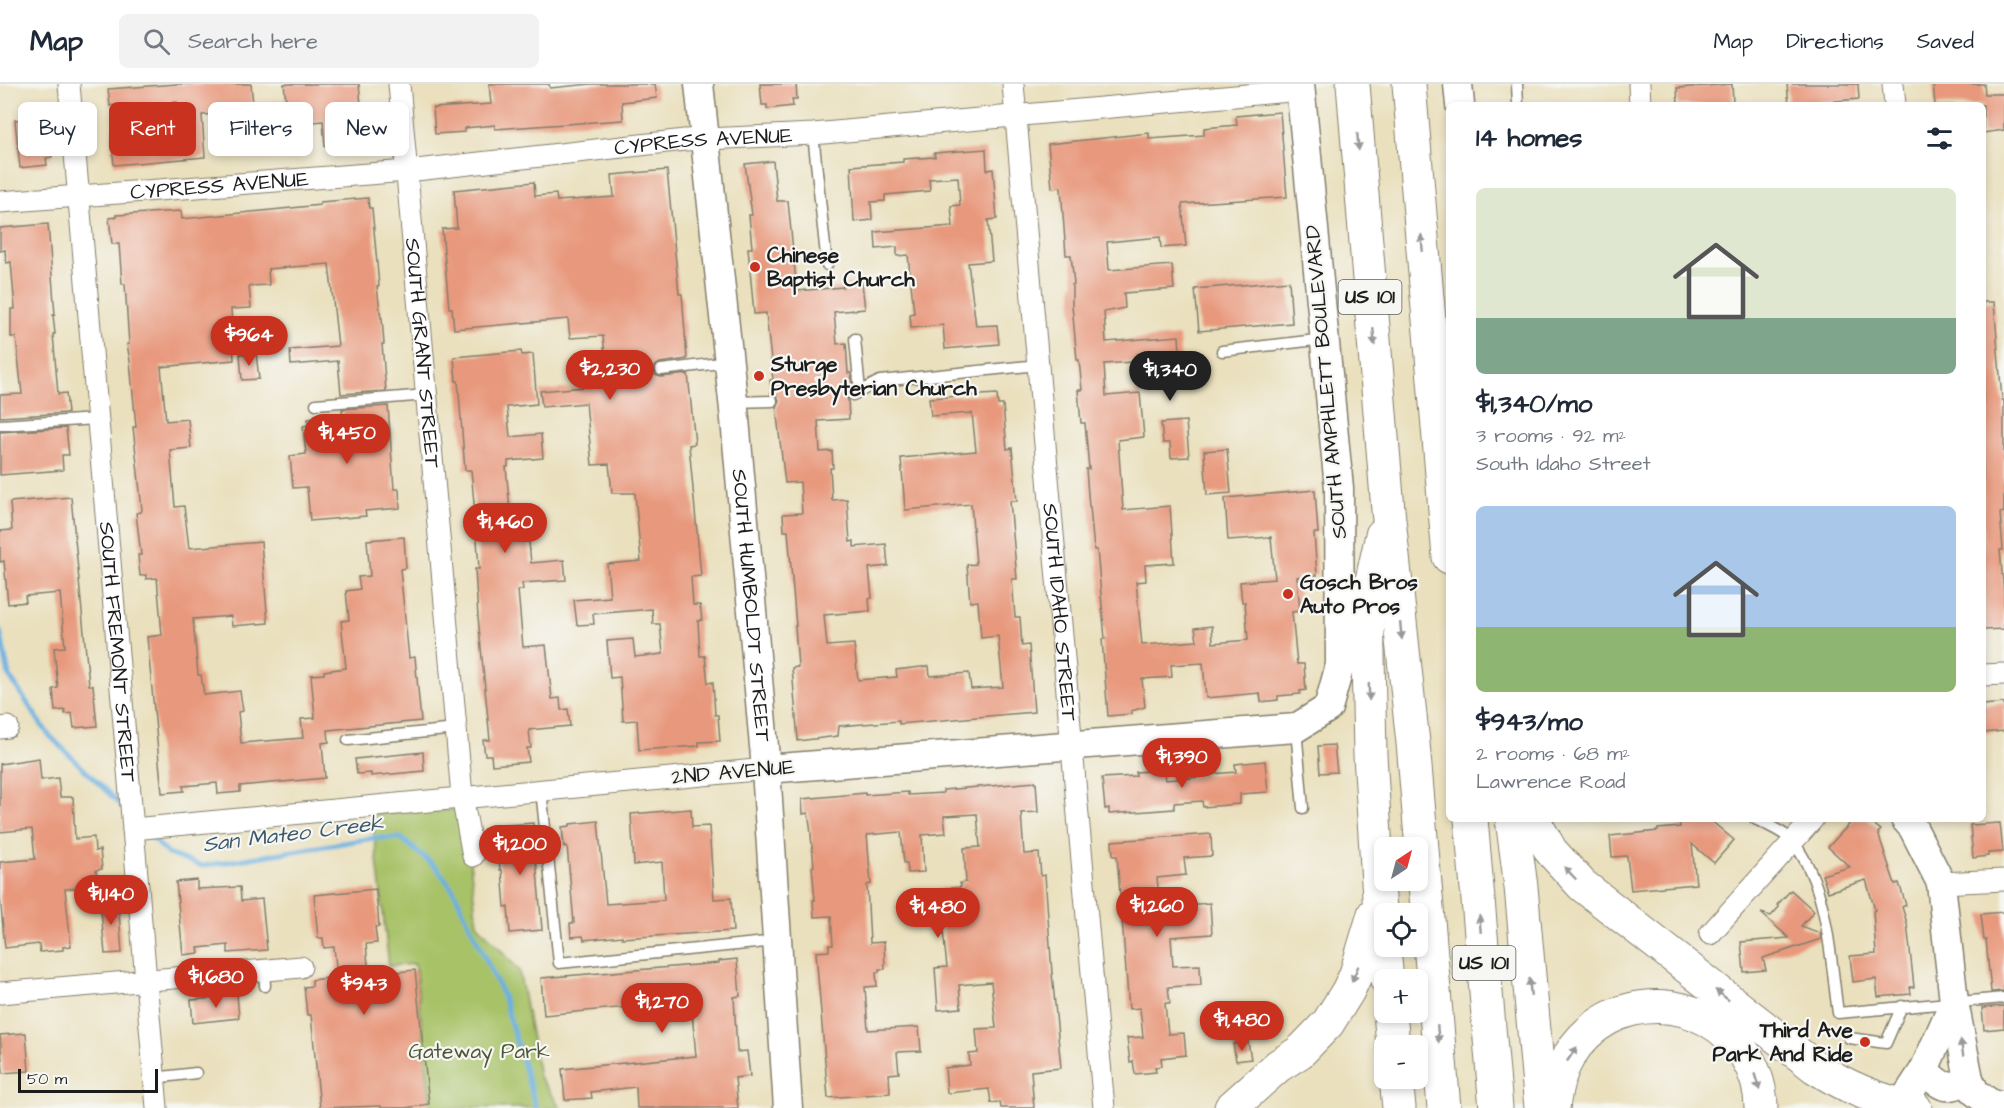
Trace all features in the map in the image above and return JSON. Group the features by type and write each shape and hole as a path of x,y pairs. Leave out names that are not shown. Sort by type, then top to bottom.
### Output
{"highway":[{"name":"US 101","path":"1353,84 1388,510 1413,743 1444,1108"},
{"name":"US 101","path":"1409,84 1446,522"},
{"path":"1427,301 1446,390"},
{"path":"1386,969 1370,755 1367,603 1388,510"},
{"name":"US 101","path":"1472,822 1496,1108"},
{"path":"1512,822 1523,907 1541,1108"},
{"path":"1535,822 1551,851 1565,868 1602,902 1815,1067 1852,1088 1908,1107"},
{"path":"1231,1108 1278,1066 1300,1052 1328,1023 1356,974 1379,898"},
{"path":"1553,1108 1561,1070 1570,1054 1582,1040 1595,1027 1611,1017 1651,1006 1671,1006 1690,1011 1725,1031 1738,1044 1750,1062 1757,1080 1761,1108"},
{"path":"1397,1089 1399,1108"},
{"path":"1999,1108 2004,1107"}],"street":[{"name":"SOUTH FREMONT STREET","path":"69,84 157,1108"},
{"name":"SOUTH GRANT STREET","path":"399,84 462,796 473,856"},
{"name":"SOUTH HUMBOLDT STREET","path":"699,84 733,402 766,768 788,1108"},
{"name":"SOUTH IDAHO STREET","path":"1013,84 1104,1108"},
{"path":"1458,84 1460,102"},
{"path":"1639,84 1640,102"},
{"path":"1893,84 1895,102"},
{"name":"CYPRESS AVENUE","path":"0,202 407,171 705,139 813,134 1300,87"},
{"name":"SOUTH AMPHLETT BOULEVARD","path":"1300,87 1340,500 1340,665 1328,708"},
{"path":"1986,675 2004,674"},
{"name":"2ND AVENUE","path":"133,838 163,825 462,796 766,768 1296,728 1328,708"},
{"path":"1710,934 1810,822"},
{"path":"1908,822 1913,828 1941,883 1954,1002 1969,1079 1975,1092 1984,1100 2004,1107"},
{"path":"1941,883 2004,880"},
{"path":"0,993 145,980 264,978 301,967"},
{"path":"1908,1107 1954,1002"},
{"path":"1924,1071 1935,1081 1950,1087 1969,1079"}],"lane":[{"path":"1516,84 1518,102"},
{"path":"813,134 827,265"},
{"path":"855,339 857,393 880,381 1038,365"},
{"path":"1222,351 1325,339"},
{"path":"661,370 729,362"},
{"path":"316,404 427,395"},
{"path":"733,402 772,401"},
{"path":"0,425 97,418"},
{"path":"1296,728 1303,808"},
{"path":"348,740 456,729"},
{"path":"541,789 559,963 776,941"},
{"path":"1760,822 1793,841 1814,877 1824,917 1838,1013 2004,998"},
{"path":"1849,1038 1886,1043 1902,1006"},
{"path":"154,1078 196,1073"}],"green space":[{"name":"Gateway Park","path":"464,809 477,924 519,970 539,1077 561,1108 431,1108 415,964 389,966 372,814"}],"building":[{"path":"177,84 251,84 253,102 208,102 208,115 202,115 205,157 114,165 113,156 196,156 196,102 110,102 108,89"},
{"path":"284,84 359,84 361,102 325,102 325,147 323,121 313,122 313,102 270,102 286,100"},
{"path":"489,84 549,84 550,88 591,84 655,84 657,98 622,102 623,120 495,129 495,125 465,128 465,132 435,134 433,108 491,104"},
{"path":"760,84 796,84 797,99 792,99 793,106 767,109 767,105 762,105"},
{"path":"1732,84 1733,102 1678,102 1677,88"},
{"path":"1787,84 1858,84 1859,99 1789,102"},
{"path":"1933,84 1984,84 1985,94 2004,94 2004,130 1986,133 1986,102 1935,102"},
{"path":"1280,112 1287,197 1182,204 1186,246 1161,248 1160,237 1107,242 1109,270 1172,265 1174,289 1124,293 1125,308 1104,312 1106,342 1179,336 1181,367 1163,369 1162,360 1104,364 1106,396 1140,393 1144,437 1118,440 1123,510 1170,506 1174,563 1145,565 1146,581 1136,582 1142,645 1197,641 1195,628 1212,626 1213,643 1248,640 1245,602 1242,602 1240,582 1275,579 1271,537 1228,540 1225,498 1315,490 1318,533 1314,533 1317,575 1297,577 1300,611 1292,612 1297,664 1304,664 1306,690 1300,691 1300,694 1278,696 1278,700 1261,702 1260,693 1206,698 1203,663 1171,665 1172,677 1142,679 1145,707 1131,711 1131,714 1108,716 1102,639 1105,639 1097,550 1094,550 1089,507 1086,469 1089,469 1085,423 1081,423 1078,390 1082,390 1072,305 1072,285 1074,284 1071,255 1066,255 1061,187 1052,188 1048,144 1149,133 1149,139 1204,135 1204,128 1237,125 1236,116"},
{"path":"15,120 18,120 18,149"},
{"path":"986,149 987,170 993,169 997,219 988,220 992,261 968,263 976,326 997,325 999,344 945,349 943,325 911,328 910,314 914,313 908,255 897,256 897,247 876,249 875,232 953,226 951,206 960,205 958,177 929,179 930,191 885,195 885,201 871,202 872,220 854,222 851,166 935,157 934,153"},
{"path":"19,156 52,156 46,158 47,165 20,168"},
{"path":"773,161 777,201 788,201 797,291 862,283 865,309 834,312 837,344 846,343 848,373 851,373 852,387 846,395 849,419 818,421 820,452 832,451 833,468 830,468 832,500 847,499 850,542 854,541 854,547 886,544 888,566 869,568 872,598 869,599 870,611 824,615 827,646 854,644 858,680 897,677 896,670 929,666 930,676 969,673 971,689 1003,687 998,636 981,638 978,601 970,602 967,565 976,564 971,504 905,510 901,458 976,451 972,413 931,416 929,398 997,394 998,405 1003,405 1007,449 1012,448 1017,501 1010,501 1017,579 1012,579 1015,617 1020,617 1022,646 1029,645 1034,712 899,724 899,721 839,726 838,736 798,741 792,668 798,667 796,626 788,531 784,531 783,514 802,513 800,482 785,483 776,407 779,400 776,395 771,394 770,380 773,380 766,313 754,314 748,248 752,248 749,215 752,215 745,164"},
{"path":"667,170 679,294 682,294 687,359 660,363 654,367 654,370 655,375 661,377 688,374 695,444 689,445 701,576 691,577 693,605 700,605 702,620 698,621 700,656 705,656 708,683 713,682 715,715 718,715 720,741 699,742 699,746 639,750 637,720 623,721 620,677 610,678 607,641 633,639 635,657 663,654 660,624 653,624 652,609 593,614 594,624 577,625 574,600 610,597 607,564 641,561 635,493 612,493 609,464 592,465 586,403 542,407 540,391 608,385 603,336 570,338 568,319 454,329 452,308 449,308 442,229 457,228 454,190 534,182 535,196 556,194 557,201 614,197 612,175"},
{"path":"368,198 369,208 372,208 386,391 341,394 338,361 291,365 290,350 338,346 329,264 268,269 269,285 249,286 251,308 231,309 234,360 161,367 166,421 188,419 191,448 170,450 175,507 184,506 189,548 261,542 268,623 232,626 231,616 193,619 198,675 201,675 204,695 240,691 243,711 238,712 241,743 303,738 301,719 315,718 311,675 346,668 341,621 349,620 346,591 360,589 358,577 370,576 367,540 404,537 406,568 400,569 409,658 415,657 421,721 328,730 329,742 322,743 325,778 240,786 240,792 218,794 217,783 183,786 184,791 162,793 147,637 162,635 157,578 146,579 146,575 140,576 138,555 141,555 136,513 142,510 133,427 136,427 127,344 129,344 125,284 122,284 119,244 112,244 109,218 116,217 116,215 181,211 182,219"},
{"path":"48,224 58,394 66,393 68,413 0,417 0,395 22,394 16,337 11,337 11,309 15,309 11,262 6,263 5,250 0,251 0,228"},
{"path":"1289,281 1292,323 1199,331 1195,289"},
{"path":"1986,302 1994,302 2002,400 2004,400 2004,512 2000,513 2003,550 2000,550 2004,629 1986,630"},
{"path":"521,351 522,355 533,354 537,404 507,407 510,437 541,434 543,458 508,461 508,467 506,467 511,522 527,522 531,563 564,560 566,580 522,583 523,590 518,590 523,647 546,645 552,699 560,698 561,710 568,709 570,726 529,730 531,748 527,748 529,762 492,765 491,755 485,755 483,740 490,740 478,617 475,569 479,569 476,525 471,470 465,470 454,357"},
{"path":"256,353 259,379 242,380 240,354"},
{"path":"388,406 394,489 399,489 400,508 365,511 366,516 310,521 307,487 293,488 290,456 306,454 303,426 308,425 308,419 343,416 342,409"},
{"path":"1186,421 1189,457 1171,458 1170,443 1163,443 1161,423"},
{"path":"66,428 69,455 62,455 63,470 0,475 0,432"},
{"path":"1227,449 1231,493 1207,495 1204,451"},
{"path":"71,497 89,685 93,685 97,726 74,728 72,713 65,714 65,710 55,711 53,689 58,688 54,648 65,647 60,593 25,596 26,602 8,604 4,561 0,562 0,531 12,530 10,502"},
{"path":"2004,703 2004,731 1986,733 1986,705"},
{"path":"1334,745 1337,772 1320,773 1318,746"},
{"path":"423,752 424,771 371,776 371,773 357,774 355,759"},
{"path":"39,758 41,780 58,778 60,797 73,797 75,839 94,837 95,851 100,850 102,869 96,870 98,886 65,889 71,946 63,947 63,950 40,952 39,944 5,948 0,897 0,862 35,859 32,829 0,832 0,764"},
{"path":"1265,761 1268,792 1240,794 1240,804 1203,807 1202,801 1174,803 1174,809 1109,814 1109,808 1105,809 1102,778 1136,776 1136,772 1164,770 1165,780 1200,777 1200,775 1236,772 1235,764"},
{"path":"1036,782 1038,812 1021,813 1024,854 1039,853 1041,876 1045,875 1061,1068 1031,1071 1034,1108 1001,1108 1000,1102 991,1103 989,1089 947,1093 945,1068 970,1065 969,1054 978,1053 976,1029 996,1028 991,982 959,985 961,1008 938,1010 935,968 947,967 940,903 942,902 941,889 961,887 960,883 966,882 964,848 980,847 977,814 944,816 946,833 922,835 924,872 908,873 907,863 904,863 901,832 867,835 871,884 867,885 870,943 884,942 885,969 879,969 879,972 876,972 877,986 865,987 868,1030 919,1027 921,1051 897,1052 899,1073 889,1074 890,1093 828,1098 816,952 829,951 829,945 833,945 831,916 814,917 812,867 814,866 810,825 808,813 803,814 802,799 865,793 865,795 908,792 908,795 943,793 943,790"},
{"path":"691,809 692,827 709,826 714,899 731,898 733,931 584,940 583,936 571,937 570,923 574,923 567,846 564,847 562,827 598,821 606,904 664,900 662,862 634,865 631,814"},
{"path":"1679,822 1713,822 1734,840 1714,863 1692,844 1696,884 1631,890 1627,856 1612,857 1610,836 1680,827"},
{"path":"1851,822 1871,822 1881,830 1878,833 1895,884 1899,883 1906,905 1902,907 1907,923 1914,987 1910,987 1911,994 1878,997 1876,979 1853,982 1850,956 1876,954 1873,911 1875,910 1866,880 1828,892 1822,875 1850,867 1828,847"},
{"path":"533,823 542,930 510,933 496,826"},
{"path":"2000,823 2003,852 1988,853 1988,856 1973,858 1970,825"},
{"path":"1211,834 1212,856 1184,858 1186,875 1157,878 1160,907 1210,903 1212,934 1171,937 1173,966 1200,965 1201,985 1168,987 1170,1003 1165,1003 1168,1034 1184,1033 1186,1055 1161,1058 1162,1066 1155,1067 1156,1072 1135,1074 1133,1061 1130,1062 1127,1038 1143,1037 1140,1008 1129,1009 1117,856 1113,856 1112,841"},
{"path":"197,880 197,889 240,887 241,901 262,899 267,950 228,953 228,945 198,948 199,953 183,955 176,882"},
{"path":"376,889 379,927 375,927 377,943 366,944 369,975 415,970 429,1104 406,1108 381,1108 381,1106 320,1108 311,1015 307,1015 304,987 312,986 312,980 337,977 334,947 324,948 323,938 318,938 314,895"},
{"path":"1791,890 1814,911 1801,926 1820,933 1821,939 1763,958 1766,970 1744,972 1741,942 1789,938 1761,913 1771,916 1779,907 1777,905"},
{"path":"118,899 122,953 105,954 100,900"},
{"path":"2004,912 2004,991 1991,992 1981,914"},
{"path":"737,959 740,996 734,997 737,1052 747,1051 750,1076 735,1078 738,1108 637,1108 636,1087 591,1092 592,1098 565,1100 562,1069 696,1056 691,1001 544,1015 541,978 719,963 719,961"},
{"path":"237,993 239,1018 193,1023 191,1000 218,998 218,995"},
{"path":"2004,1006 2004,1028 1984,1030 1982,1008"},
{"path":"26,1033 29,1071 3,1073 0,1035"},
{"path":"1248,1042 1251,1059 1236,1061 1233,1044"}],"waterway":[{"name":"San Mateo Creek","path":"0,631 9,676 48,734 125,809"},
{"name":"San Mateo Creek","path":"148,833 168,854 202,866 373,838 401,838 437,868 454,891 503,996 536,1108"}],"place":[{"name":"Chinese Baptist Church","path":"755,267"},
{"name":"Sturge Presbyterian Church","path":"759,376"},
{"name":"Gosch Bros Auto Pros","path":"1288,594"},
{"name":"Third Ave Park And Ride","path":"1865,1042"}]}
